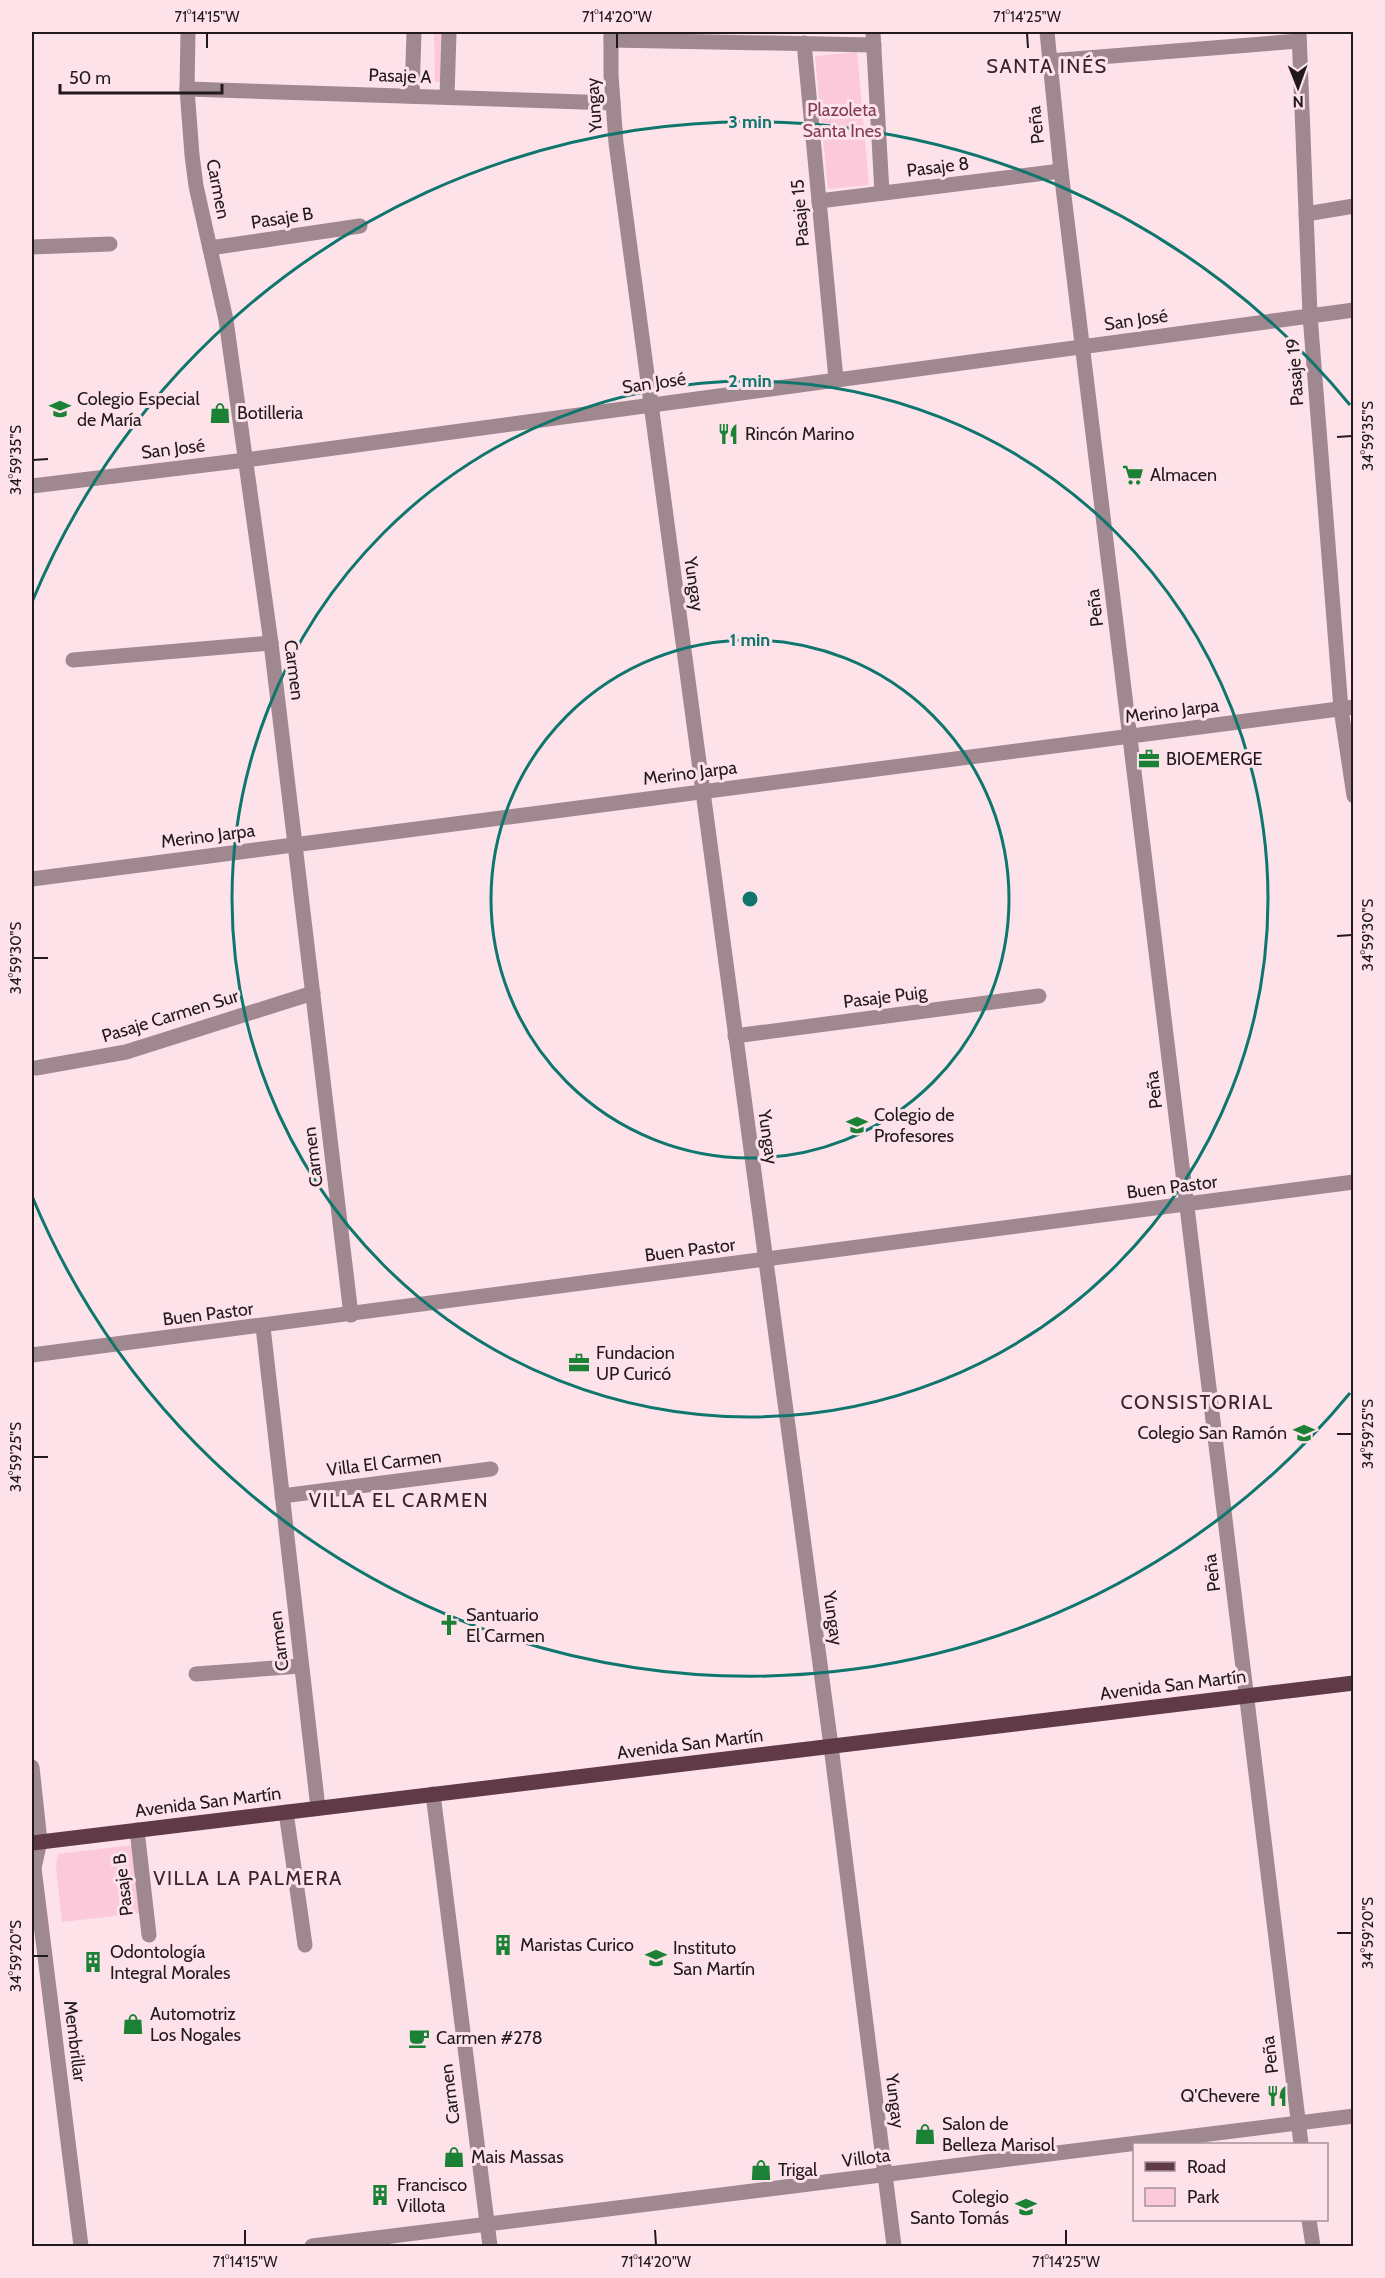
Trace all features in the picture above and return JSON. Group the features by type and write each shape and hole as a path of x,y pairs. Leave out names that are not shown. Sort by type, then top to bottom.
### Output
{"main road":[{"name":"Avenida San Martín","path":"36,1842 1353,1683"}],"street":[{"name":"Carmen","path":"188,32 187,89 192,155 226,320 246,460 296,845 351,1315"},
{"path":"412,96 414,32"},
{"path":"447,97 449,32"},
{"name":"Peña","path":"1047,32 1061,171 1301,2143"},
{"path":"611,36 804,43 874,38 882,193"},
{"name":"Yungay","path":"611,36 616,143 831,1746 894,2247"},
{"path":"1049,61 1299,36"},
{"name":"Pasaje 19","path":"1299,36 1310,315 1347,708 1353,796"},
{"name":"Pasaje 15","path":"804,43 836,379"},
{"name":"Pasaje A","path":"187,89 613,103"},
{"name":"Pasaje 8","path":"819,201 1061,171"},
{"path":"1306,214 1353,206"},
{"name":"Pasaje B","path":"210,248 360,226"},
{"path":"32,247 110,244"},
{"name":"San José","path":"32,486 246,460 1353,310"},
{"path":"73,660 271,643"},
{"name":"Merino Jarpa","path":"32,879 1347,708"},
{"name":"Pasaje Carmen Sur","path":"36,1068 126,1052 313,993"},
{"name":"Pasaje Puig","path":"735,1036 1039,996"},
{"name":"Buen Pastor","path":"32,1356 1353,1182"},
{"name":"Carmen","path":"263,1327 318,1808"},
{"name":"Villa El Carmen","path":"282,1496 490,1469"},
{"path":"196,1674 301,1666"},
{"name":"Membrillar","path":"32,1767 36,1842 34,1868 81,2247"},
{"name":"Carmen","path":"433,1794 490,2247"},
{"path":"286,1812 305,1944"},
{"name":"Pasaje B","path":"137,1830 149,1935"},
{"name":"Villota","path":"1139,2143 1353,2116"},
{"name":"Villota","path":"312,2247 1133,2144"},
{"path":"1310,2221 1313,2247"}],"green space":[{"path":"434,32 446,32 446,82 435,82"},
{"name":"Plazoleta Santa Ines","path":"857,52 869,185 828,189 815,56"},
{"path":"133,1845 141,1913 62,1922 56,1866 58,1854"}],"place":[{"name":"Colegio Especial de María","path":"60,409"},
{"name":"Botilleria","path":"220,413"},
{"name":"Rincón Marino","path":"728,434"},
{"name":"Almacen","path":"1133,475"},
{"name":"BIOEMERGE","path":"1149,759"},
{"name":"Colegio de Profesores","path":"857,1125"},
{"name":"Fundacion UP Curicó","path":"579,1363"},
{"name":"Colegio San Ramón","path":"1304,1433"},
{"name":"Santuario El Carmen","path":"449,1625"},
{"name":"Maristas Curico","path":"503,1945"},
{"name":"Instituto San Martín","path":"656,1958"},
{"name":"Odontología Integral Morales","path":"93,1962"},
{"name":"Automotriz Los Nogales","path":"133,2024"},
{"name":"Carmen #278","path":"419,2038"},
{"name":"Q'Chevere","path":"1277,2096"},
{"name":"Salon de Belleza Marisol","path":"925,2134"},
{"name":"Mais Massas","path":"454,2157"},
{"name":"Trigal","path":"761,2170"},
{"name":"Francisco Villota","path":"380,2195"},
{"name":"Colegio Santo Tomás","path":"1026,2207"}],"district":[{"name":"SANTA INÉS","path":"1047,66"},
{"name":"CONSISTORIAL","path":"1197,1402"},
{"name":"VILLA EL CARMEN","path":"399,1500"},
{"name":"VILLA LA PALMERA","path":"248,1878"}]}
